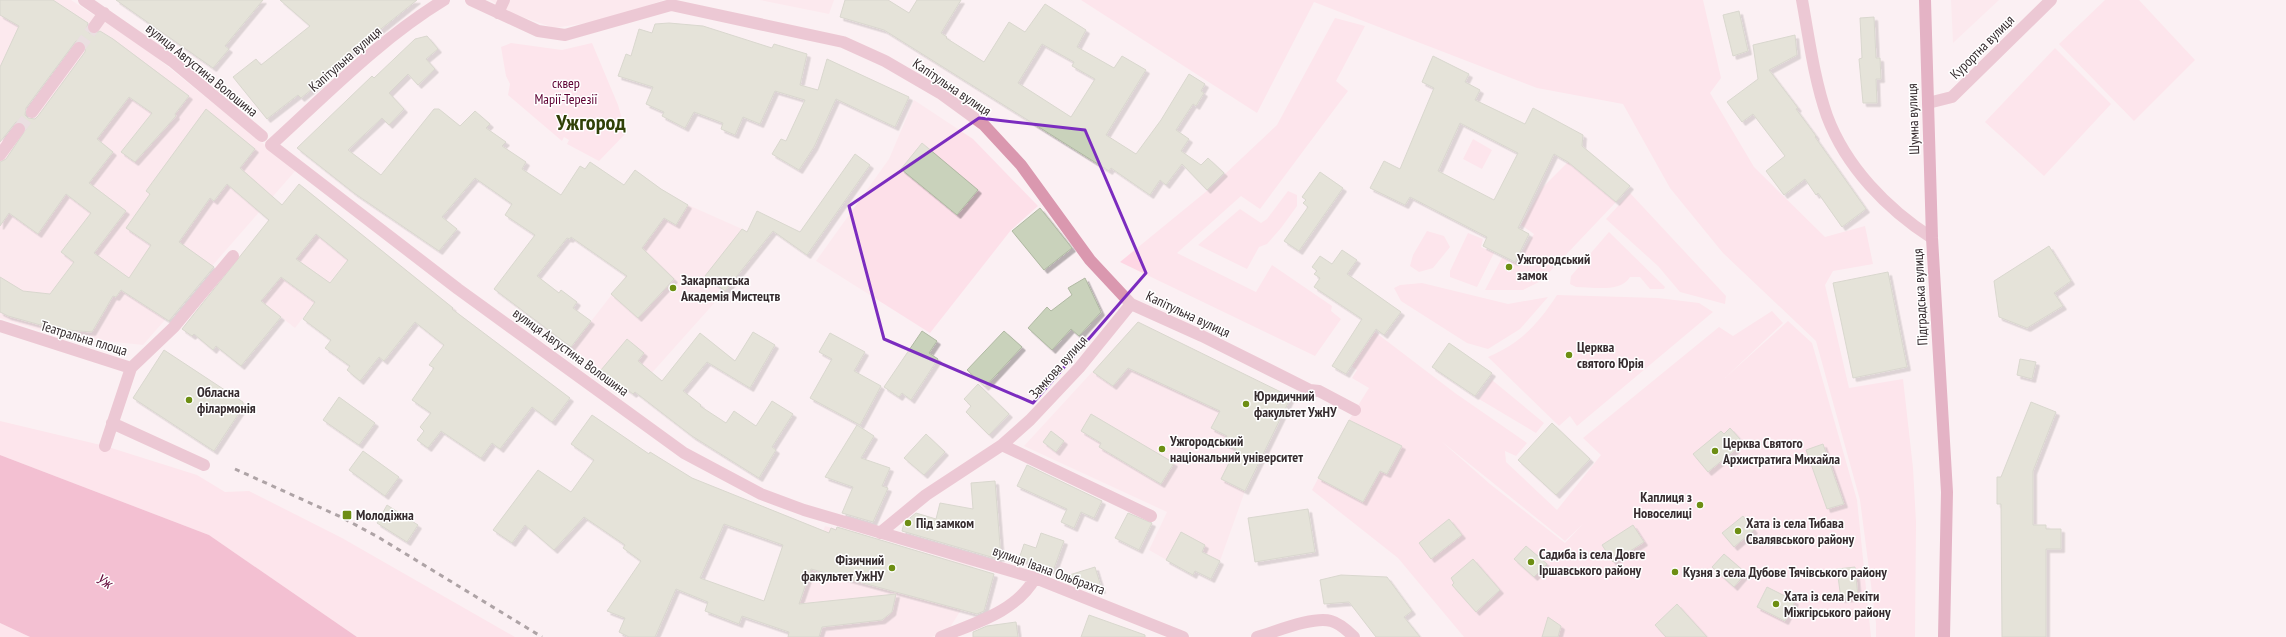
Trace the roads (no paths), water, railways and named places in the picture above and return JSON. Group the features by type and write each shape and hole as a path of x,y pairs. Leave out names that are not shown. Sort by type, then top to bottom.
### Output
{"main road":[{"name":"Шумна вулиця","path":"1925,0 1932,238"},
{"name":"Підградська вулиця","path":"1932,238 1947,492 1944,637"}],"street":[{"name":"вулиця Августина Волошина","path":"84,0 172,61 262,136"},
{"name":"Капітульна вулиця","path":"271,145 373,53 422,13 444,0"},
{"name":"Капітульна вулиця","path":"470,0 538,31 565,35 672,2 843,42 886,61 940,92 984,125 1021,165 1090,260 1131,304 1202,336 1310,390 1319,391 1355,410"},
{"path":"498,13 504,0"},
{"name":"Підградська вулиця","path":"1802,0 1818,86 1827,116 1837,138 1854,164 1884,200 1907,222 1932,238"},
{"name":"Курортна вулиця","path":"1928,103 1952,97 2051,0"},
{"path":"94,27 104,13"},
{"path":"32,112 78,48"},
{"path":"0,155 20,129"},
{"name":"вулиця Августина Волошина","path":"271,145 458,289 684,452 761,494 804,510 880,533"},
{"name":"Театральна площа","path":"0,326 131,368 174,327 232,256"},
{"name":"Замкова вулиця","path":"880,533 926,495 1002,445 1054,396 1131,304"},
{"path":"105,446 131,368"},
{"path":"112,423 204,465"},
{"path":"1002,445 1151,516"},
{"name":"вулиця Івана Ольбрахта","path":"880,533 1035,578 1183,637"},
{"path":"941,637 990,618 1016,601 1030,587 1035,578"},
{"path":"1257,637 1309,622 1330,621 1348,630 1354,637"}],"water":[{"name":"Уж","path":"0,455 209,535 357,637 30,637 0,623"}],"tunnel":[{"path":"79,48 94,27"},
{"path":"19,129 32,112"}],"railway":[{"path":"235,469 341,517 378,537 542,637"}],"place":[{"name":"Ужгородський замок","path":"1509,267"},
{"name":"Закарпатська Академія Мистецтв","path":"673,288"},
{"name":"Церква святого Юрія","path":"1569,355"},
{"name":"Обласна філармонія","path":"189,400"},
{"name":"Юридичний факультет УжНУ","path":"1246,404"},
{"name":"Ужгородський національний університет","path":"1162,449"},
{"name":"Церква Святого Архистратига Михайла","path":"1715,451"},
{"name":"Каплиця з Новоселиці","path":"1700,505"},
{"name":"Молодіжна","path":"347,515"},
{"name":"Під замком","path":"908,523"},
{"name":"Хата із села Тибава Свалявського району","path":"1738,531"},
{"name":"Садиба із села Довге Іршавського району","path":"1531,562"},
{"name":"Фізичний факультет УжНУ","path":"892,568"},
{"name":"Кузня з села Дубове Тячівського району","path":"1675,572"},
{"name":"Хата із села Рекіти Міжгірського району","path":"1776,604"}],"district":[{"name":"Ужгород","path":"591,122"}],"park label":[{"name":"сквер Марії-Терезії","path":"566,92"}]}
